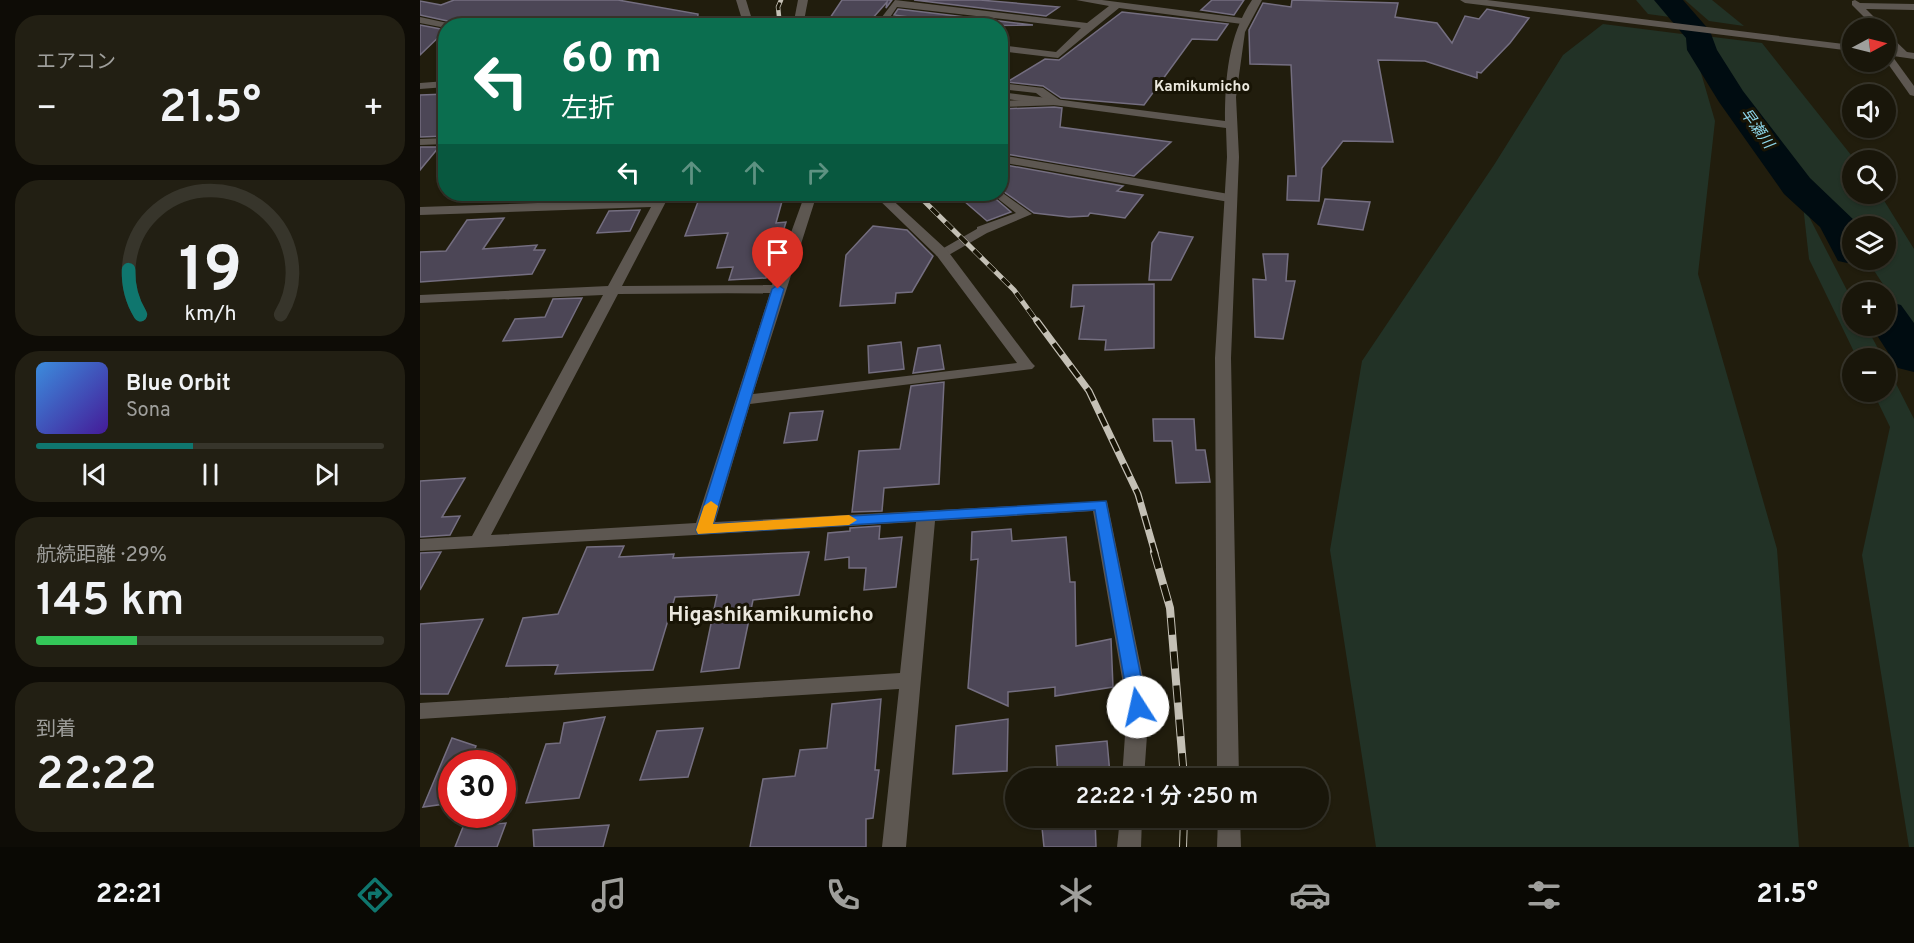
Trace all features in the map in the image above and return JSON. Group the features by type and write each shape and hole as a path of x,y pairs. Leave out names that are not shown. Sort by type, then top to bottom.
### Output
{"street":[{"path":"741,0 746,18"},
{"path":"800,18 803,0"},
{"path":"1082,0 1242,21"},
{"path":"1228,768 1223,358 1229,198 1233,157 1230,125 1236,50 1242,21 1257,0"},
{"path":"1465,0 1842,47"},
{"path":"885,18 898,2 1089,26"},
{"path":"1856,3 1914,7"},
{"path":"1856,3 1870,18"},
{"path":"1008,49 1058,55 1089,26 1117,5"},
{"path":"420,20 438,24"},
{"path":"1896,44 1909,55"},
{"path":"1896,70 1914,81"},
{"path":"1896,70 1914,93"},
{"path":"420,86 438,85"},
{"path":"1008,87 1039,90 1056,102"},
{"path":"1008,96 1230,125"},
{"path":"1008,104 1056,102"},
{"path":"420,142 438,141"},
{"path":"1008,159 1229,198"},
{"path":"420,211 605,201"},
{"path":"478,542 659,201"},
{"path":"703,530 778,289 809,201"},
{"path":"745,400 1027,366 942,253 886,201"},
{"path":"942,253 982,230 1026,214 1008,201"},
{"path":"420,312 425,299 612,290 778,289"},
{"path":"420,545 1101,505 1138,707 1134,768"},
{"path":"894,847 926,515"},
{"path":"420,711 911,680"},
{"path":"1129,847 1130,828"},
{"path":"1228,828 1229,847"}],"green space":[{"path":"1636,0 1656,0 1677,18 1648,14"},
{"path":"1685,0 1712,0 1744,26 1709,21"},
{"path":"1603,24 1690,35 1715,121 1698,274 1777,549 1799,847 1376,847 1330,550 1362,361 1494,165 1563,55"},
{"path":"1705,36 1762,43 1847,150 1842,150 1842,204 1886,204 1894,216 1842,216 1842,225 1738,95"},
{"path":"1803,205 1843,282 1842,327 1809,259"},
{"path":"1896,220 1914,249 1914,331 1896,304 1896,282 1882,282 1874,270 1896,270"},
{"path":"1846,336 1871,336 1878,348 1852,348"},
{"path":"1896,384 1914,419 1914,847 1909,847 1862,555 1890,427 1878,402 1896,402"}],"building":[{"path":"454,0 618,0 698,14 698,18 438,19 420,15 420,1 441,5"},
{"path":"842,0 892,0 886,8 887,2 873,18 830,18"},
{"path":"914,0 980,0 1059,7 1046,16"},
{"path":"1212,0 1244,0 1234,15 1201,10"},
{"path":"1292,0 1398,3 1395,17 1437,23 1452,43 1465,16 1479,19 1487,9 1529,18 1510,43 1481,73 1477,72 1477,78 1425,61 1378,60 1393,142 1343,141 1322,168 1319,201 1287,200 1288,176 1296,176 1291,65 1250,64 1249,30 1263,3 1291,7"},
{"path":"898,9 974,18 917,18 894,15"},
{"path":"1122,12 1228,24 1217,40 1192,39 1144,105 1061,98 1043,86 1008,82 1045,59 1059,60"},
{"path":"1008,22 1033,25 1008,25"},
{"path":"420,25 438,28 438,38 420,55"},
{"path":"438,94 438,136 420,137 420,95"},
{"path":"1062,108 1060,127 1171,142 1134,176 1008,154 1008,109"},
{"path":"420,147 438,147 438,148 420,170"},
{"path":"1008,165 1123,186 1117,191 1143,195 1125,218 1090,213 1088,216 1069,217 1034,213 1008,195"},
{"path":"1325,199 1370,202 1363,230 1318,224"},
{"path":"698,201 782,201 776,223 786,222 779,245 774,245 766,278 729,280 733,267 717,268 728,233 685,236"},
{"path":"964,201 998,201 1011,212 987,221"},
{"path":"640,210 630,231 597,233 609,211"},
{"path":"504,218 483,249 537,245 534,250 545,250 532,274 420,282 420,252 446,251 467,220"},
{"path":"873,226 907,230 933,256 912,292 896,293 895,303 840,306 846,255"},
{"path":"1159,232 1193,237 1171,280 1149,280 1152,243"},
{"path":"1263,254 1288,254 1286,281 1295,281 1283,339 1255,337 1253,279 1266,280"},
{"path":"1154,284 1154,348 1105,350 1106,340 1079,339 1084,306 1071,307 1073,285"},
{"path":"582,298 562,337 503,341 515,319 545,317 553,299"},
{"path":"901,342 904,369 869,373 868,346"},
{"path":"940,345 944,369 913,373 918,348"},
{"path":"944,382 939,484 884,488 882,511 852,512 859,451 900,449 911,386"},
{"path":"823,411 817,440 784,443 790,413"},
{"path":"1153,419 1194,419 1196,450 1205,450 1210,482 1176,483 1172,441 1154,441"},
{"path":"465,478 442,517 460,516 450,535 420,537 420,481"},
{"path":"880,526 879,539 902,537 896,587 864,590 866,568 849,568 849,557 825,560 828,533 850,531 850,528"},
{"path":"1011,529 1012,541 1066,537 1070,582 1075,582 1076,646 1111,639 1113,687 1055,696 1055,687 1008,692 1008,706 968,688 978,559 971,560 972,532"},
{"path":"624,546 619,557 674,554 673,558 809,552 799,595 753,600 739,668 701,672 717,595 675,597 653,670 555,674 558,665 506,666 523,618 558,614 587,547"},
{"path":"441,552 420,590 420,553"},
{"path":"483,619 448,694 420,694 420,624"},
{"path":"881,699 875,770 879,770 873,818 866,819 866,847 750,847 763,779 795,776 800,750 827,748 832,704"},
{"path":"605,717 579,798 526,803 546,744 560,743 564,723"},
{"path":"1008,719 1007,768 1005,771 953,774 956,726"},
{"path":"703,728 688,777 640,780 657,731"},
{"path":"452,738 476,746 474,750 447,750"},
{"path":"1107,741 1109,768 1057,768 1056,746"},
{"path":"438,771 438,805 423,807"},
{"path":"609,825 603,847 534,847 533,830"},
{"path":"463,828 504,828 497,847 455,847"},
{"path":"1042,828 1095,828 1096,847 1044,847"}],"waterway":[{"name":"早瀬川","path":"1668,0 1700,37 1702,50 1730,95 1797,186 1837,222 1842,232"},
{"name":"早瀬川","path":"1896,330 1914,358"}],"railway":[{"path":"779,18 778,7 781,0"},
{"path":"924,201 1014,290 1038,323"},
{"path":"1037,321 1089,391 1138,494 1155,553"},
{"path":"1154,552 1170,608 1183,768"},
{"path":"1183,847 1184,828"}],"slow traffic":[{"path":"711,506 703,530 849,520"}],"district":[{"name":"Kamikumicho","path":"1202,87"},
{"name":"Higashikamikumicho","path":"771,615"}],"route":[{"path":"778,289 703,530 1101,505 1138,707"}]}
